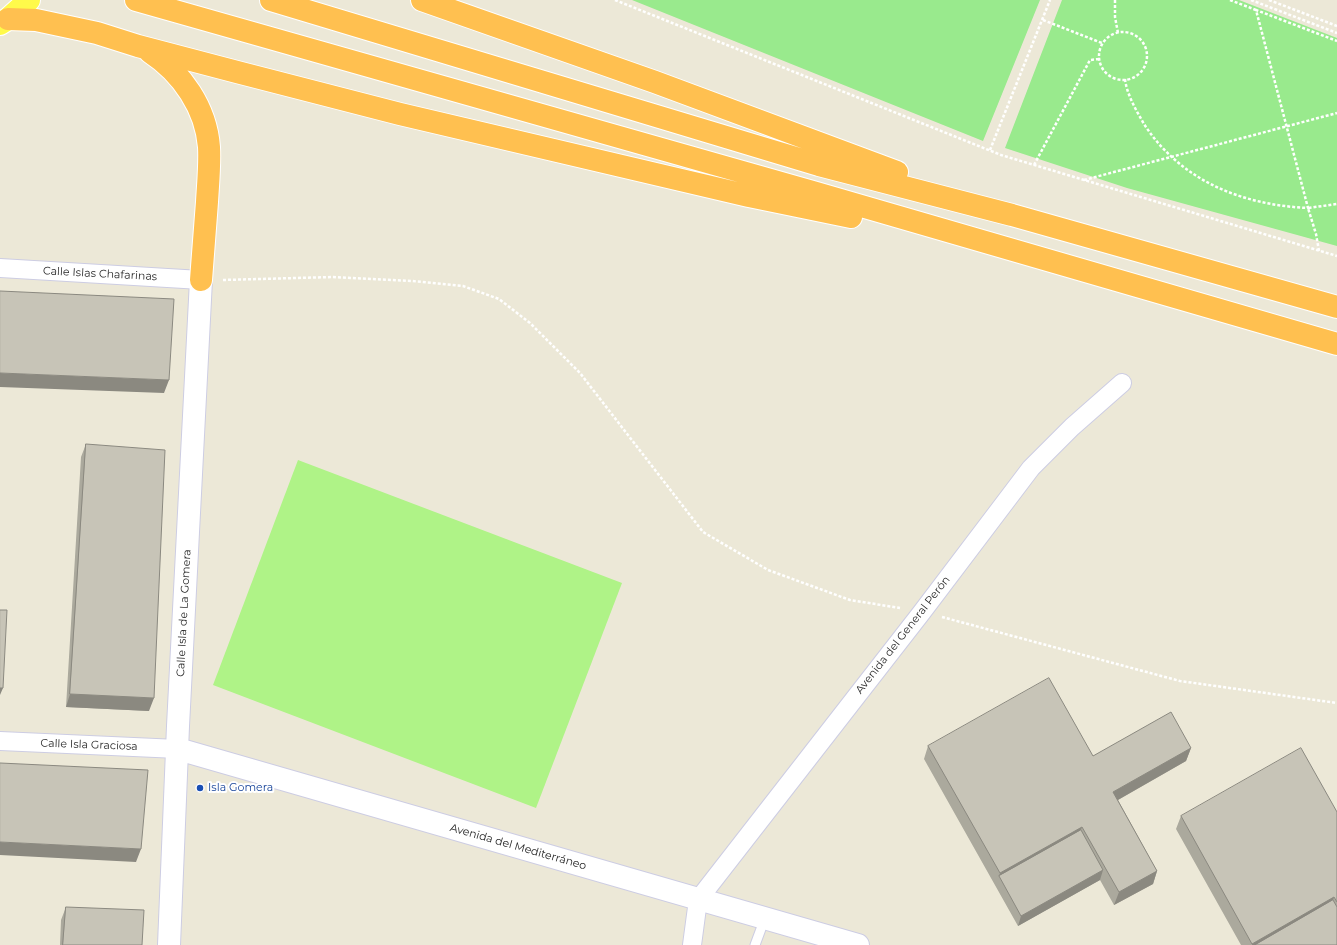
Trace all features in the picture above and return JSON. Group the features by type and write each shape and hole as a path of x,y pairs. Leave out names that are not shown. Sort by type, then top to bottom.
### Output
{"highway":[{"path":"136,0 813,192 1337,344"},
{"path":"271,0 819,165 1012,215 1337,307"},
{"path":"422,0 655,82 1012,215"},
{"path":"4,22 36,20 97,33 138,46 385,110 749,196 1002,247"},
{"path":"138,46 161,60 182,81 195,100 207,135 209,160 201,280"}],"main road":[{"path":"4,22 28,1"},
{"name":"Calle Isla de La Gomera","path":"169,945 201,280"},
{"name":"Avenida del Mediterráneo","path":"178,749 858,945"}],"street":[{"name":"Calle Islas Chafarinas","path":"0,268 201,280"},
{"name":"Avenida del General Perón","path":"698,900 922,612 1031,468 1072,427 1122,383"},
{"name":"Calle Isla Graciosa","path":"0,741 178,749"},
{"path":"692,945 698,900"}],"lane":[{"path":"755,945 765,918"}],"path":[{"path":"615,0 1001,155 1337,256"},
{"path":"990,150 1050,0"},
{"path":"1115,0 1115,17 1118,32"},
{"path":"1230,0 1337,41"},
{"path":"1251,0 1337,33"},
{"path":"1269,0 1337,26"},
{"path":"1256,10 1286,127 1316,234 1319,251"},
{"path":"1043,20 1102,43"},
{"path":"1118,32 1133,34 1139,38 1144,44 1146,52 1144,67 1139,73 1125,79 1111,77 1101,66 1099,59 1099,51 1102,43 1118,32"},
{"path":"1034,165 1090,60 1099,59"},
{"path":"1125,79 1126,89 1141,118 1154,137 1173,157 1189,171 1203,180 1232,194 1271,205 1308,208 1337,204"},
{"path":"1084,180 1337,113"},
{"path":"201,280 333,278 412,281 462,286 499,299 530,323 580,373 703,532 768,570 850,600 922,612 1180,681 1337,703"}],"green space":[{"path":"632,0 1040,0 983,141"},
{"path":"1062,0 1239,0 1337,38 1337,246 1127,188 1005,148"},
{"path":"298,460 622,583 536,808 213,685"}],"building":[{"path":"0,291 174,299 169,380 0,373"},
{"path":"86,444 165,450 154,698 70,694"},
{"path":"0,610 7,610 3,688 0,688"},
{"path":"1049,678 1093,756 1171,712 1191,748 1113,792 1157,871 1119,892 1082,827 1000,873 928,746"},
{"path":"1301,748 1337,812 1337,902 1334,897 1252,944 1181,816"},
{"path":"0,763 148,770 141,849 0,842"},
{"path":"1081,830 1103,870 1021,916 999,876"},
{"path":"1333,900 1337,907 1337,945 1255,945"},
{"path":"66,907 144,910 142,945 63,945"}],"place":[{"name":"Isla Gomera","path":"200,788"}]}
